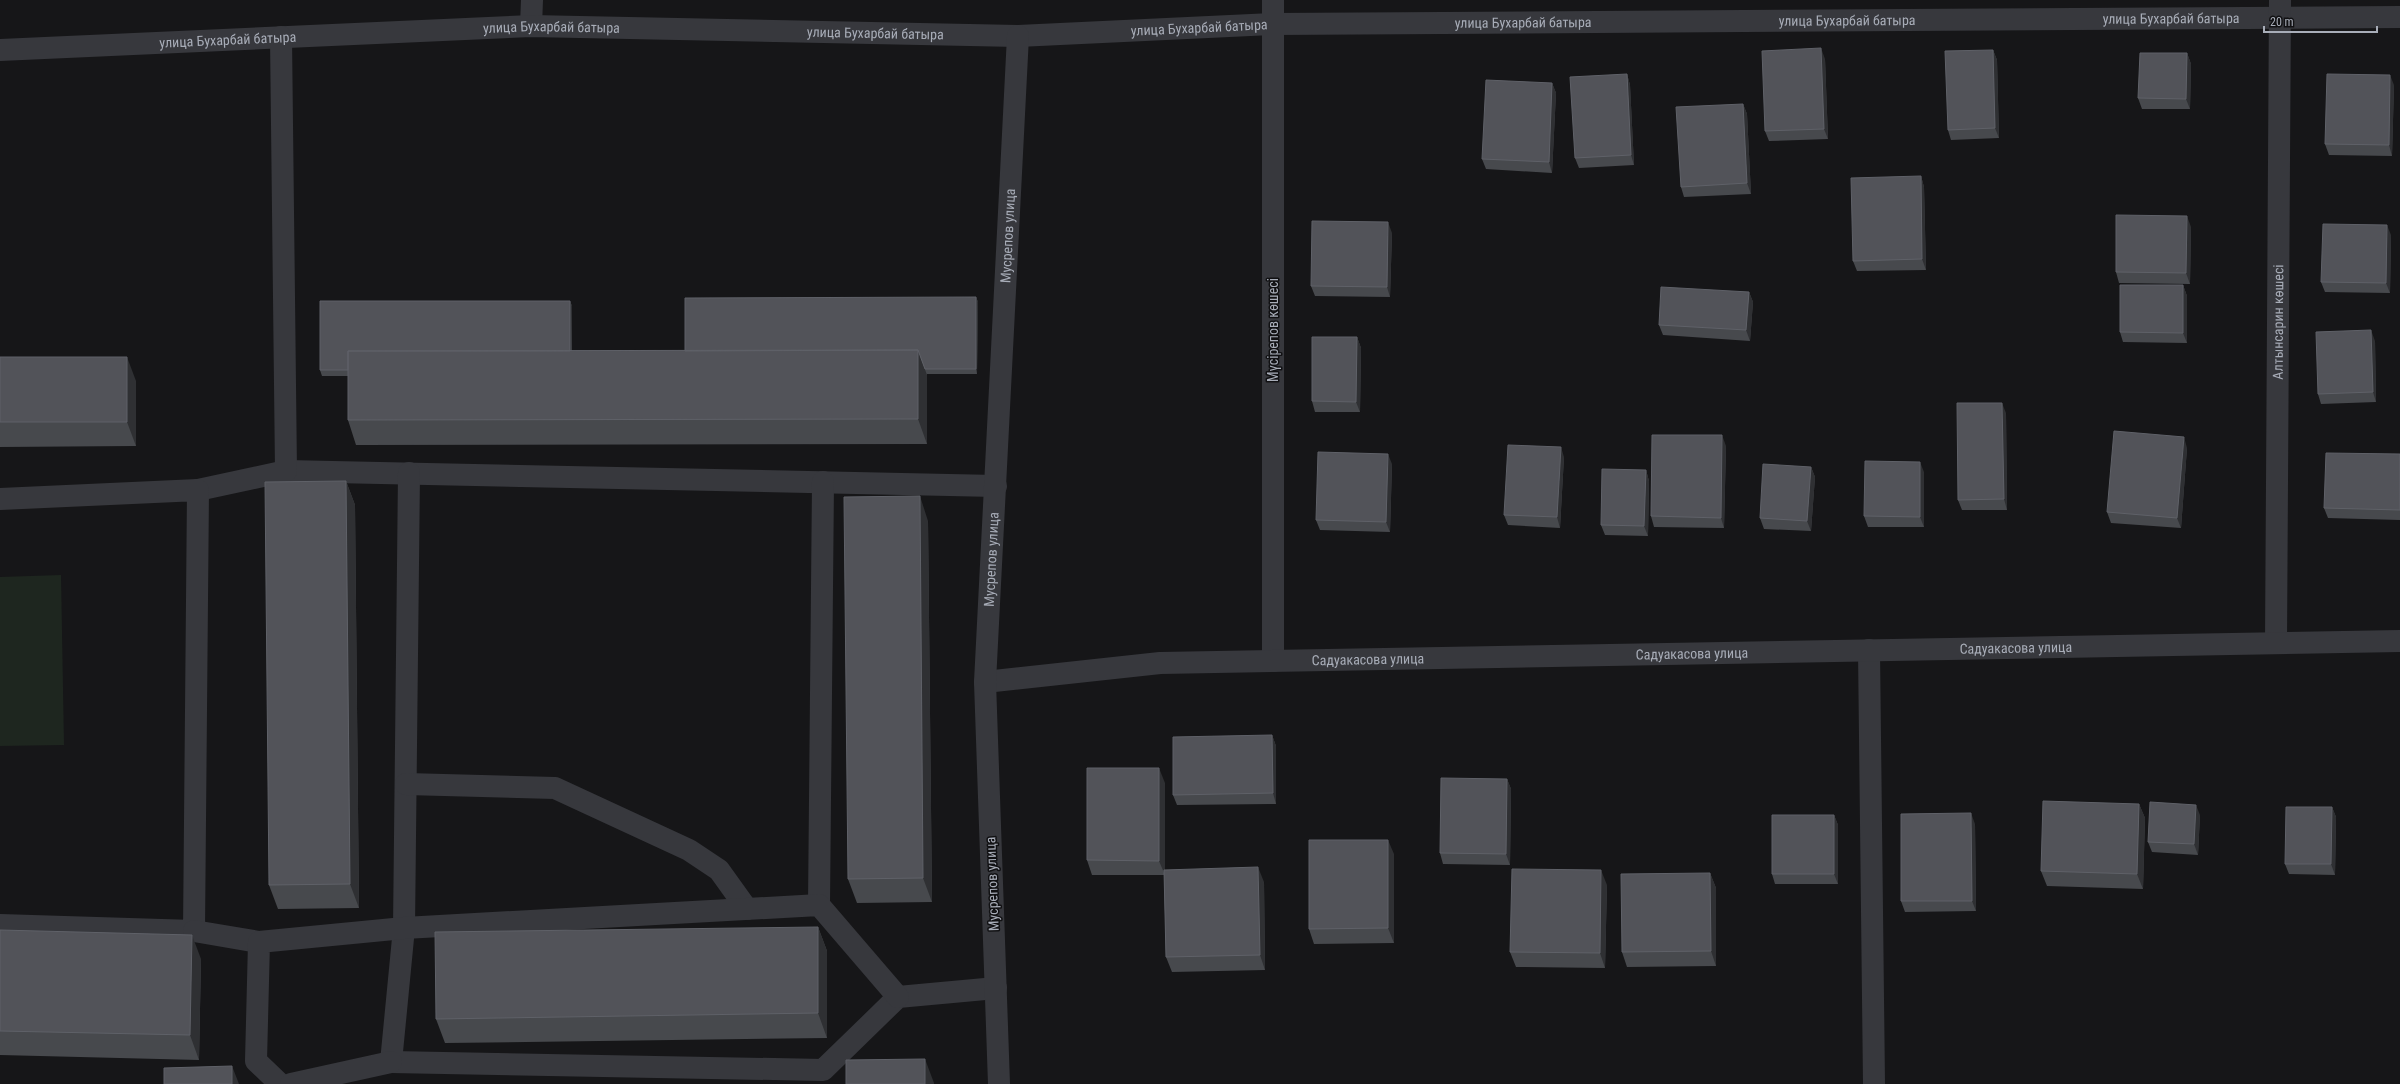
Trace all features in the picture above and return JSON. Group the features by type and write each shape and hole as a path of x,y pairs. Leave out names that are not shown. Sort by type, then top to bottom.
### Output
{"street":[{"path":"531,26 532,0"},
{"name":"Мүсірепов көшесі","path":"1273,0 1273,661"},
{"name":"улица Бухарбай батыра","path":"0,50 531,26 1018,36 1274,24 2280,9 2400,17"},
{"name":"Алтынсарин көшесі","path":"2276,643 2280,9"},
{"name":"Мусрепов улица","path":"999,1084 985,682 1018,36"},
{"path":"281,37 286,470"},
{"path":"0,499 198,490 286,470 996,486"},
{"path":"391,1062 404,928 409,473"},
{"path":"824,482 818,905 898,997"},
{"path":"194,931 198,490"},
{"name":"Садуакасова улица","path":"985,682 1160,663 2400,641"},
{"path":"1869,650 1874,1084"},
{"path":"406,784 555,788 689,850 719,870 747,909"},
{"path":"0,925 194,931 259,942 404,928 818,905"},
{"path":"259,942 256,1061 280,1084"},
{"path":"291,1084 391,1062 558,1075 823,1077 898,997 996,988"}],"shaded area":[{"path":"61,575 64,745 0,746 0,577"}],"building":[{"path":"1821,48 1824,129 1765,131 1762,51"},
{"path":"1993,50 1995,128 1948,130 1945,51"},
{"path":"2140,53 2187,53 2186,99 2138,98"},
{"path":"1627,74 1631,155 1575,158 1570,77"},
{"path":"2327,74 2390,75 2389,145 2325,144"},
{"path":"1486,80 1552,83 1549,162 1482,159"},
{"path":"1743,104 1747,183 1681,187 1676,107"},
{"path":"1921,176 1922,259 1853,261 1851,178"},
{"path":"2116,215 2187,216 2186,273 2116,272"},
{"path":"1312,221 1388,222 1387,287 1311,286"},
{"path":"2323,224 2387,225 2386,283 2321,282"},
{"path":"2120,285 2183,285 2183,333 2120,332"},
{"path":"1661,287 1749,292 1746,330 1659,325"},
{"path":"976,297 976,369 925,369 918,350 685,351 685,298"},
{"path":"320,301 570,301 570,351 348,351 348,370 320,370"},
{"path":"2371,330 2373,392 2318,394 2316,332"},
{"path":"1312,337 1357,337 1356,402 1312,401"},
{"path":"918,350 918,419 348,420 348,351"},
{"path":"0,357 127,357 127,422 0,422"},
{"path":"1957,403 2002,403 2004,499 1958,500"},
{"path":"2114,431 2184,437 2177,518 2107,512"},
{"path":"1652,435 1722,435 1721,518 1651,516"},
{"path":"1508,445 1561,447 1557,517 1504,515"},
{"path":"1318,452 1388,454 1386,522 1316,520"},
{"path":"2326,453 2400,454 2400,510 2324,508"},
{"path":"1865,461 1920,462 1920,517 1864,516"},
{"path":"1763,464 1811,467 1807,521 1760,518"},
{"path":"1602,469 1646,470 1644,526 1601,525"},
{"path":"346,481 350,884 269,885 265,482"},
{"path":"920,496 923,878 848,879 844,497"},
{"path":"1272,735 1273,793 1173,795 1173,737"},
{"path":"1087,768 1159,768 1159,861 1087,860"},
{"path":"1441,778 1507,779 1506,854 1440,853"},
{"path":"2043,801 2139,804 2137,874 2041,871"},
{"path":"2150,802 2196,805 2194,844 2148,842"},
{"path":"2286,807 2332,807 2331,864 2285,864"},
{"path":"1971,813 1972,901 1901,901 1901,814"},
{"path":"1772,815 1834,815 1834,874 1772,874"},
{"path":"1309,840 1388,840 1388,928 1309,929"},
{"path":"1258,867 1260,955 1166,957 1164,870"},
{"path":"1512,869 1601,870 1600,953 1510,952"},
{"path":"1710,873 1711,951 1622,952 1621,874"},
{"path":"818,927 818,1013 436,1019 435,932"},
{"path":"0,930 192,935 190,1035 0,1031"},
{"path":"925,1059 925,1084 846,1084 846,1060"},
{"path":"232,1066 232,1084 164,1084 164,1068"}]}
